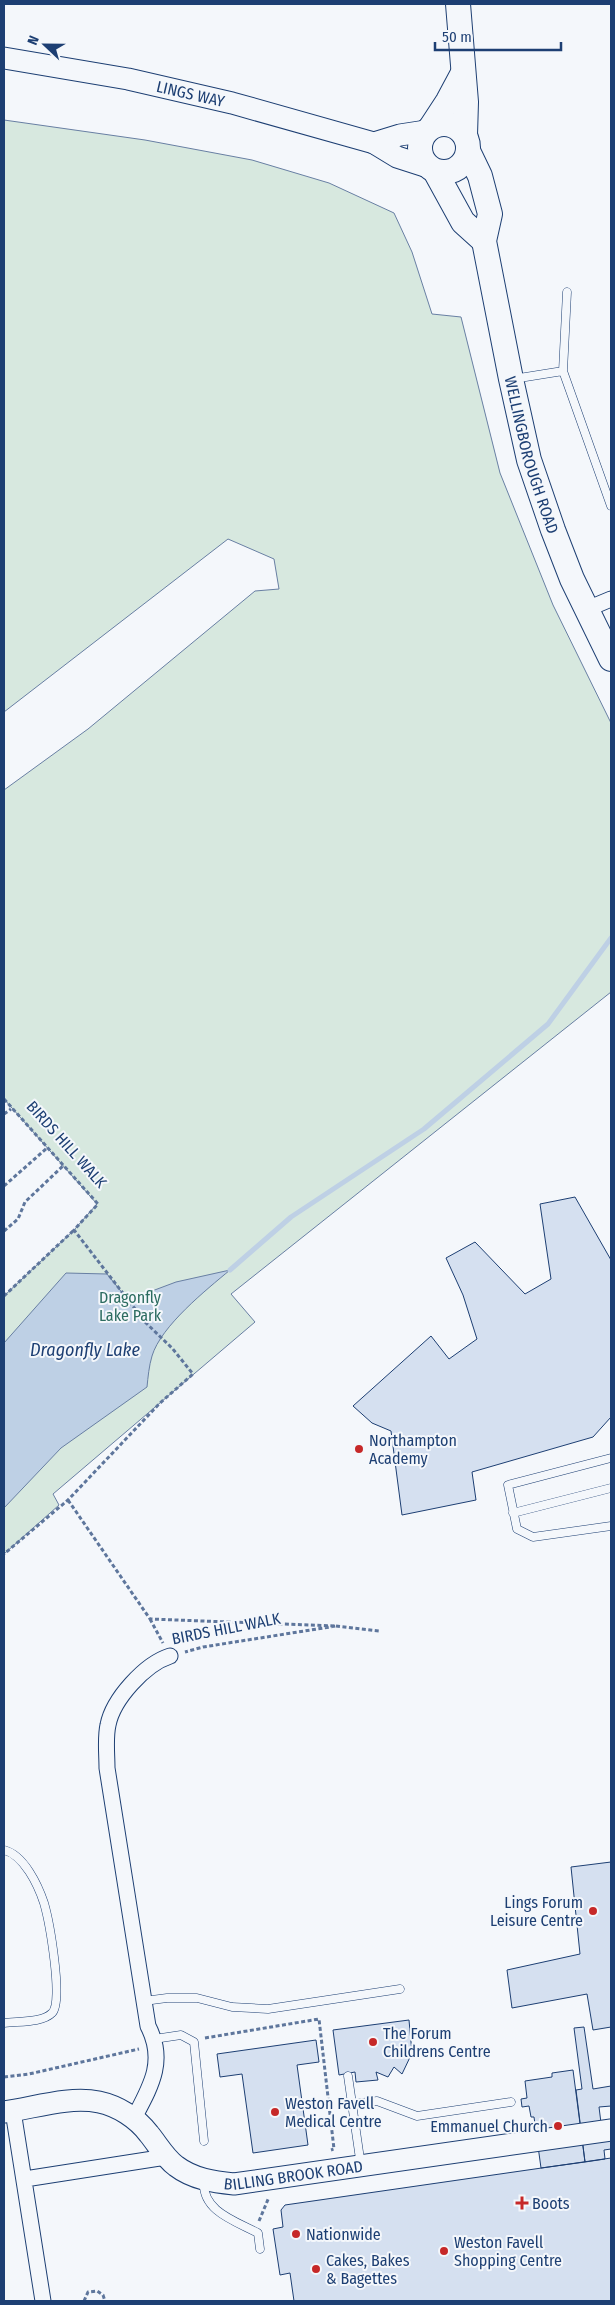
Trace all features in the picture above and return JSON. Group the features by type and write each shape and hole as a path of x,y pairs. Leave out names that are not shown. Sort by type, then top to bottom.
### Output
{"main road":[{"name":"WELLINGBOROUGH ROAD","path":"458,4 466,102 466,143 480,176 490,214 484,241 511,379 530,460 552,530 572,579 611,659"},
{"path":"463,73 448,101 421,139 419,149 422,159 431,169 463,222 484,241"},
{"path":"428,129 440,124 450,124 458,128 466,143 465,160 452,172 431,169"}],"street":[{"name":"LINGS WAY","path":"4,58 128,79 232,103 374,144 397,157 431,169"},
{"path":"374,144 400,135 428,129"},
{"path":"587,609 611,599"},
{"name":"BIRDS HILL WALK","path":"134,2118 151,2086 157,2067 155,2042 148,2026 107,1768 108,1724 126,1689 158,1660 170,1656"},
{"name":"BILLING BROOK ROAD","path":"9,2111 72,2101 97,2102 115,2108 134,2118 148,2132 166,2157 188,2173 204,2180 234,2184 611,2130"},
{"path":"9,2111 24,2179 42,2301"},
{"path":"24,2179 166,2157"}],"lane":[{"path":"567,292 563,371 611,506"},
{"path":"511,379 563,371"},
{"path":"611,1458 508,1486 516,1529 533,1537 611,1526"},
{"path":"513,1513 611,1488"},
{"path":"4,2023 43,2019 53,2013 58,2002 44,1903 31,1876 8,1851"},
{"path":"144,2001 167,1998 197,1998 232,2007 268,2008 400,1989"},
{"path":"155,2042 181,2035 194,2042 204,2141"},
{"path":"348,2076 361,2166"},
{"path":"352,2104 377,2101 417,2116 511,2102"},
{"path":"204,2180 203,2191 208,2202 221,2214 258,2233 260,2249"}],"path":[{"name":"BIRDS HILL WALK","path":"4,1099 98,1204 74,1230"},
{"path":"4,1114 11,1109"},
{"path":"4,1186 47,1148"},
{"path":"4,1231 18,1219 25,1202 63,1166"},
{"path":"4,1296 74,1230 146,1323 172,1348 193,1374 160,1403 68,1500 4,1554"},
{"name":"BIRDS HILL WALK","path":"68,1500 150,1619 336,1626"},
{"path":"150,1619 170,1656"},
{"name":"BIRDS HILL WALK","path":"170,1656 203,1647 336,1626"},
{"path":"336,1626 379,1631"},
{"path":"190,2040 319,2020 334,2149 324,2151"},
{"path":"4,2077 29,2074 155,2042"},
{"path":"258,2223 270,2192"},
{"path":"84,2301 88,2292 97,2291 103,2295 105,2301"}],"green space":[{"name":"Dragonfly Lake Park","path":"4,120 145,140 252,160 329,183 394,213 412,252 432,314 461,317 500,473 553,605 611,723 611,992 231,1294 255,1322 53,1494 59,1505 4,1554 4,1296 74,1230 97,1204 4,1099 4,790 88,729 255,591 279,589 274,559 228,539 4,712"}],"water":[{"name":"Dragonfly Lake","path":"230,1270 185,1309 165,1333 152,1356 147,1387 61,1448 4,1508 4,1343 66,1273 107,1274 128,1300 176,1282"}],"building":[{"path":"575,1197 611,1260 611,1417 593,1437 472,1472 476,1500 402,1515 391,1431 372,1423 353,1406 431,1336 449,1359 477,1339 463,1295 446,1258 475,1242 525,1294 551,1279 540,1204"},
{"name":"Lings Forum Leisure Centre","path":"611,1862 611,2027 593,2030 587,1994 512,2008 507,1970 580,1954 571,1867"},
{"name":"The Forum Childrens Centre","path":"409,2020 412,2053 402,2074 394,2067 388,2077 376,2072 378,2080 356,2082 355,2072 339,2075 333,2030"},
{"path":"584,2027 593,2089 611,2086 611,2106 599,2107 603,2139 611,2138 611,2149 604,2150 605,2159 585,2162 576,2090 582,2089 574,2028"},
{"name":"Weston Favell Medical Centre","path":"316,2040 319,2062 297,2065 308,2145 253,2153 242,2074 220,2077 217,2054"},
{"name":"Emmanuel Church","path":"573,2070 585,2162 541,2168 534,2117 531,2117 529,2106 522,2107 521,2099 527,2098 525,2081 552,2077 552,2073"},
{"name":"Weston Favell Shopping Centre","path":"611,2158 611,2301 294,2301 290,2273 280,2275 273,2229 283,2227 281,2210 285,2205"}],"waterway":[{"path":"230,1270 291,1217 424,1129 548,1024 611,938"}],"place":[{"name":"Northampton Academy","path":"359,1449"},
{"name":"Lings Forum Leisure Centre","path":"593,1911"},
{"name":"The Forum Childrens Centre","path":"373,2042"},
{"name":"Weston Favell Medical Centre","path":"275,2112"},
{"name":"Emmanuel Church","path":"558,2126"},
{"name":"Boots","path":"522,2203"},
{"name":"Nationwide","path":"296,2234"},
{"name":"Weston Favell Shopping Centre","path":"444,2251"},
{"name":"Cakes, Bakes & Bagettes","path":"316,2269"}]}
